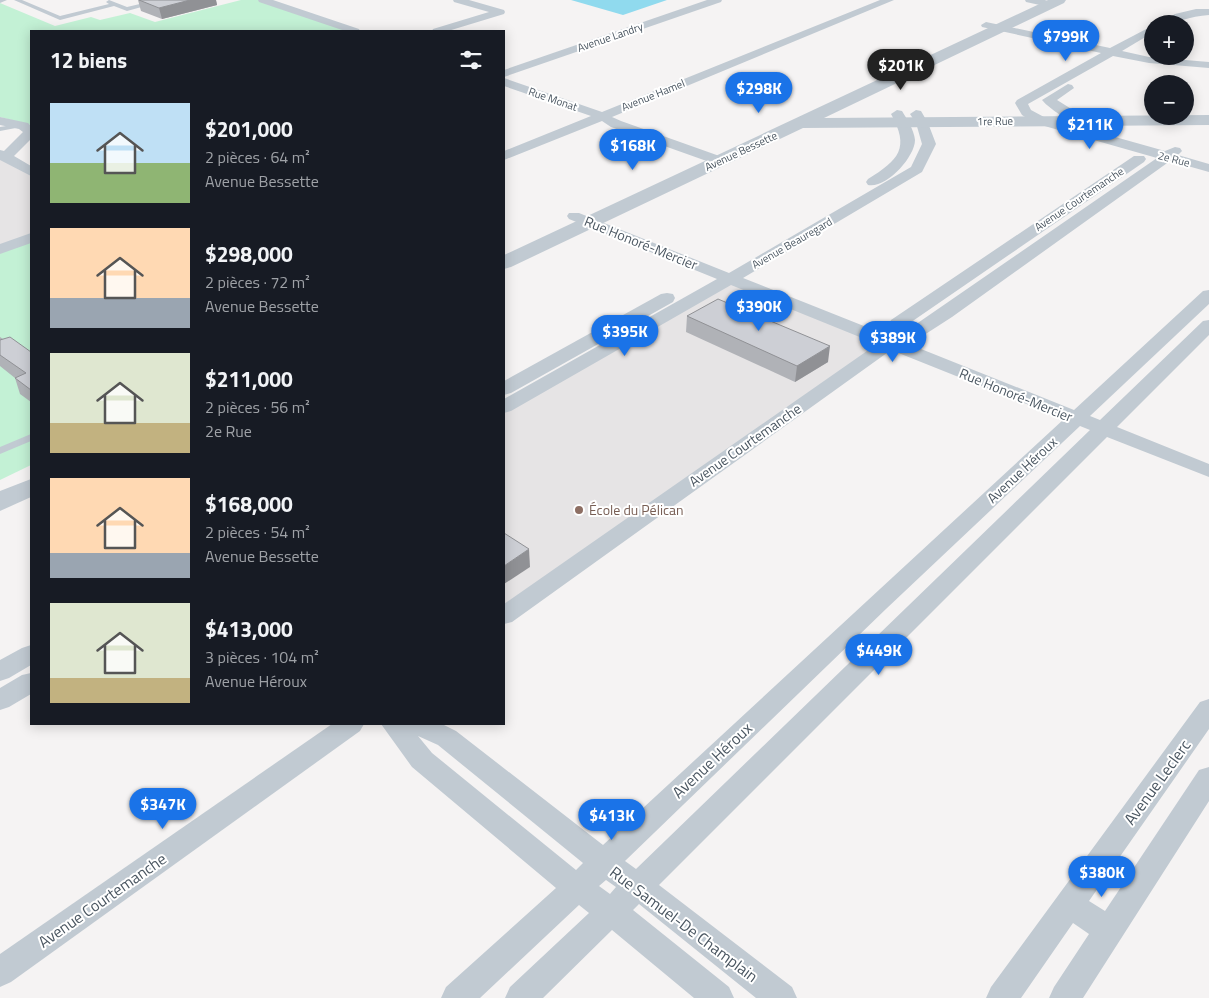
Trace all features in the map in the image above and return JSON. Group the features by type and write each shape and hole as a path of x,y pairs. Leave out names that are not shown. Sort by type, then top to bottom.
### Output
{"street":[{"path":"264,0 352,30"},
{"path":"440,30 500,12 458,0"},
{"name":"Avenue Landry","path":"505,74 716,0"},
{"name":"Avenue Hamel","path":"770,45 875,0"},
{"name":"Avenue Hamel","path":"505,156 597,114 889,0"},
{"name":"Avenue Bessette","path":"719,156 782,120 821,107 1045,1"},
{"path":"1188,15 1192,12 1209,12"},
{"path":"1194,18 1209,16"},
{"path":"997,24 1149,60 1209,65"},
{"path":"1071,116 1048,100 1144,35"},
{"path":"1033,116 1021,103 1119,52 1144,43"},
{"path":"1119,52 1144,55"},
{"path":"1194,59 1209,60"},
{"name":"Rue Monat","path":"505,82 597,114 616,124 719,156"},
{"name":"Avenue Bessette","path":"505,249 582,219 719,156 799,123 821,107"},
{"name":"1re Rue","path":"821,107 857,114 910,118"},
{"path":"1194,110 1209,111"},
{"name":"1re Rue","path":"1071,116 1144,111"},
{"name":"Avenue Hamel","path":"505,146 597,114"},
{"name":"2e Rue","path":"1033,116 1162,151 1209,160"},
{"name":"1re Rue","path":"782,120 799,123 910,118 1071,116 1209,120"},
{"name":"2e Rue","path":"1071,116 1116,135 1209,168"},
{"name":"Avenue Beauregard","path":"505,387 713,272 864,194 917,169 929,144 910,118"},
{"name":"Avenue Beauregard","path":"505,406 730,279 864,194 886,175 905,152 910,118"},
{"path":"0,121 27,130 3,155 30,171"},
{"name":"Avenue Courtemanche","path":"888,344 897,324 1026,236 1162,151"},
{"name":"Avenue Courtemanche","path":"505,615 888,344 915,333 1046,242 1162,151"},
{"name":"Avenue Bessette","path":"505,262 582,219"},
{"name":"Rue Honoré-Mercier","path":"582,219 888,344 1209,471"},
{"name":"Avenue Courtemanche","path":"1026,236 1046,242"},
{"path":"0,249 30,238"},
{"name":"Avenue Héroux","path":"457,998 604,863 878,603 1078,419 1209,295"},
{"path":"1171,331 1204,336"},
{"name":"Avenue Héroux","path":"521,998 638,886 1102,429 1204,336"},
{"path":"0,484 30,470"},
{"path":"0,502 30,487"},
{"path":"878,603 909,618"},
{"path":"0,672 30,655"},
{"path":"0,700 30,683"},
{"name":"Avenue Leclerc","path":"1002,998 1209,709"},
{"name":"Avenue Courtemanche","path":"0,972 350,725"},
{"path":"395,725 422,760 576,887 610,911 718,998"},
{"name":"Rue Samuel-De Champlain","path":"420,725 447,738 604,863 638,886 781,998"},
{"path":"1064,998 1209,778"},
{"path":"1069,904 1109,930"}],"lane":[{"path":"17,0 60,18 114,4"},
{"path":"103,0 127,10 164,0"},
{"path":"0,129 27,130"},
{"path":"0,451 30,437"}],"shaded area":[{"path":"0,155 30,172 30,238 0,249"},
{"name":"École du Pélican","path":"730,279 888,344 505,615 505,403"}],"green space":[{"path":"241,0 260,0 350,30 30,30 30,125 0,117 0,3 55,26 91,17 100,20 130,13 155,22"},
{"path":"30,241 30,465 0,480 0,252"}],"water":[{"path":"571,0 667,0 623,15"}],"building":[{"path":"139,0 190,0 159,8"},
{"path":"718,299 830,346 797,366 687,316"},
{"path":"10,337 30,351 30,389 15,378 26,373 0,355 0,340"},
{"path":"505,534 529,549 505,565"}],"place":[{"name":"École du Pélican","path":"579,510"}]}
